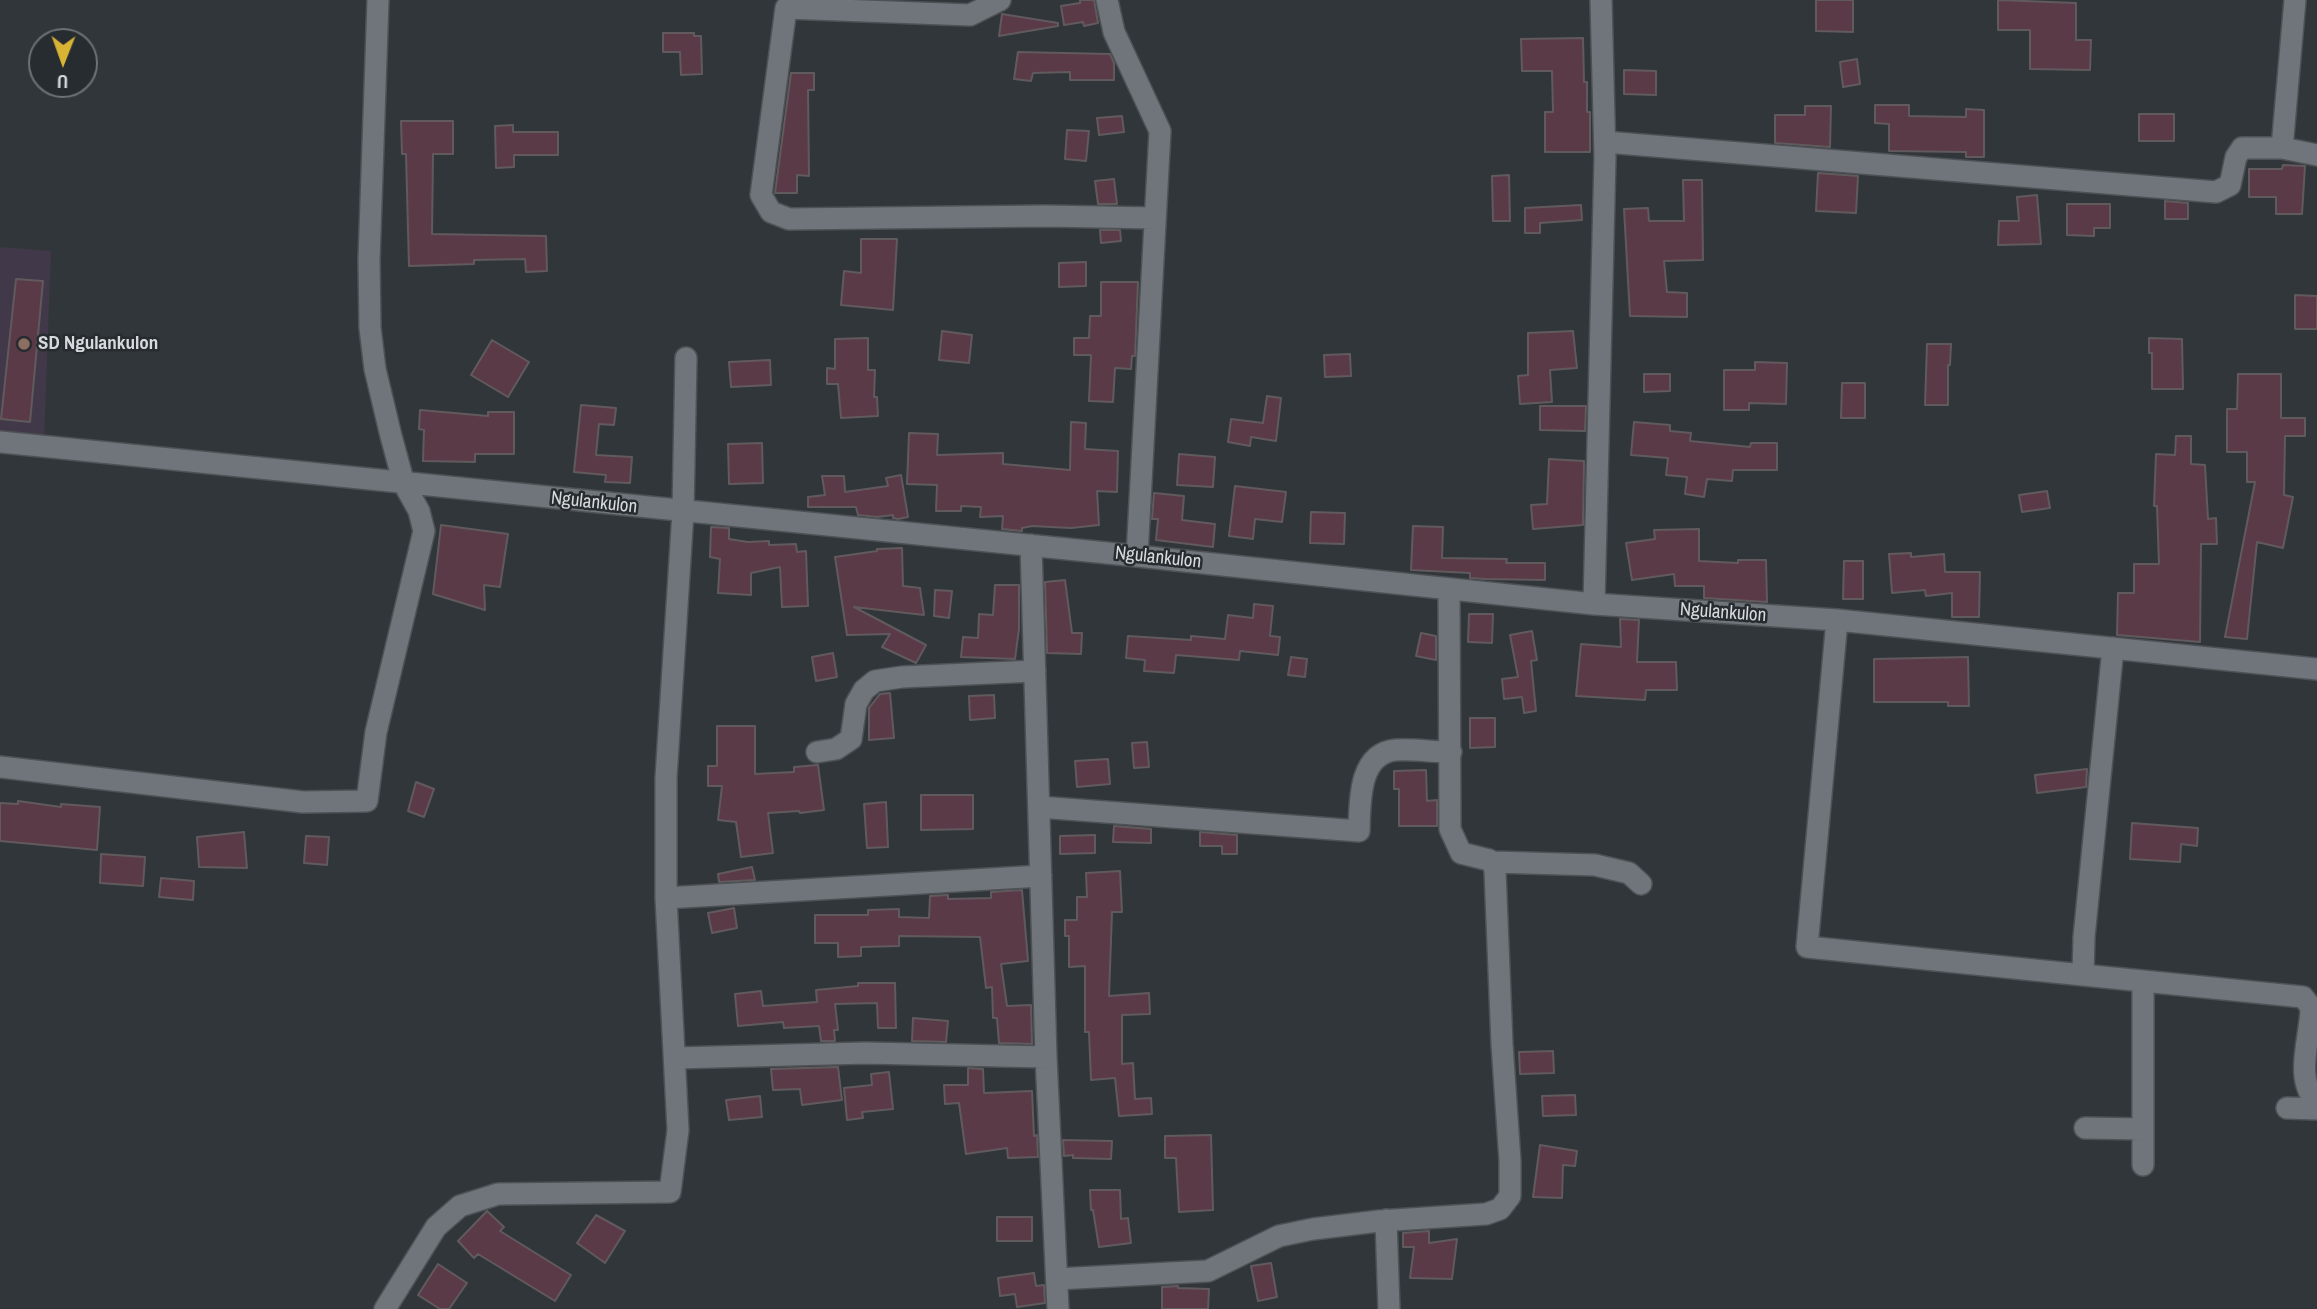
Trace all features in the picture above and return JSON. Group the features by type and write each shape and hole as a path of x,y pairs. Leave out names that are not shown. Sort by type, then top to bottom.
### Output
{"street":[{"path":"0,767 303,802 368,801 376,732 424,531 419,511 404,484 375,369 370,328 369,260 378,0"},
{"path":"1000,0 970,15 786,8 761,195 771,212 789,219 1045,216 1155,218"},
{"path":"1107,0 1114,32 1122,52 1160,131 1137,556"},
{"path":"1594,604 1605,142 1601,0"},
{"path":"2282,148 2295,0"},
{"path":"1605,142 2216,192 2230,185 2236,157 2242,148 2282,148 2317,155"},
{"path":"385,1309 436,1227 460,1206 498,1194 670,1192 678,1130 666,898 666,778 683,512 686,358"},
{"name":"Ngulankulon","path":"0,442 1031,545 1449,590 1594,604 1837,620 2317,669"},
{"path":"1031,545 1046,1057 1058,1309"},
{"path":"1449,590 1451,836 1461,853 1493,862 1595,865 1629,873 1641,884"},
{"path":"1837,620 1807,947 2303,997 2311,1007 2306,1083 2309,1094 2317,1102"},
{"path":"2083,975 2084,937 2113,648"},
{"path":"817,752 835,749 851,739 856,704 864,690 874,681 902,677 1035,671"},
{"path":"1039,807 1359,831 1360,798 1368,765 1393,750 1451,752"},
{"path":"1057,1279 1208,1271 1279,1236 1386,1220 1486,1214 1500,1209 1510,1196 1510,1161 1493,862"},
{"path":"666,898 1041,876"},
{"path":"2143,982 2143,1165"},
{"path":"675,1058 866,1052 1046,1057"},
{"path":"2287,1108 2317,1109"},
{"path":"2085,1128 2143,1129"},
{"path":"1386,1220 1389,1309"}],"shaded area":[{"name":"SD Ngulankulon","path":"0,247 51,251 44,443 0,438"}],"building":[{"path":"1080,0 1094,0 1098,23 1084,26 1083,22 1064,25 1061,6 1080,3"},
{"path":"1816,0 1853,0 1853,32 1816,31"},
{"path":"1998,0 2076,3 2076,40 2091,40 2090,70 2030,69 2030,30 1998,30"},
{"path":"1002,14 1058,23 1058,26 999,36"},
{"path":"663,33 694,33 694,36 701,36 702,74 681,75 680,52 663,52"},
{"path":"1583,38 1584,82 1587,82 1587,112 1590,112 1590,152 1545,152 1545,112 1553,112 1552,71 1522,71 1521,39"},
{"path":"1018,52 1110,54 1114,63 1114,80 1070,80 1070,72 1033,73 1031,81 1014,79"},
{"path":"1857,59 1860,84 1843,87 1840,62"},
{"path":"1624,70 1656,71 1656,95 1624,94"},
{"path":"791,73 814,73 814,90 808,90 809,176 797,175 797,193 775,193"},
{"path":"1875,105 1909,105 1909,116 1966,117 1966,109 1984,110 1984,157 1966,157 1966,152 1889,151 1889,124 1875,123"},
{"path":"1805,106 1831,106 1830,147 1775,143 1775,115 1805,115"},
{"path":"2139,114 2174,114 2174,141 2139,141"},
{"path":"1122,116 1124,132 1099,135 1097,118"},
{"path":"401,121 453,121 453,154 433,154 432,234 546,236 547,271 526,272 525,259 409,266 406,154 402,154"},
{"path":"513,125 513,132 558,132 558,155 514,155 514,167 496,168 495,126"},
{"path":"1067,130 1089,131 1086,161 1065,159"},
{"path":"2283,165 2305,166 2302,214 2276,214 2276,197 2249,197 2249,169 2282,169"},
{"path":"1818,173 1858,176 1856,213 1816,211"},
{"path":"1509,175 1510,221 1493,221 1492,176"},
{"path":"1114,179 1117,204 1098,204 1095,181"},
{"path":"1683,180 1702,180 1703,260 1664,261 1667,292 1687,293 1687,317 1630,316 1624,209 1648,208 1649,221 1684,221"},
{"path":"2037,195 2041,244 1998,245 1999,221 2019,221 2017,197"},
{"path":"2165,201 2188,203 2188,219 2165,219"},
{"path":"2067,204 2110,204 2110,228 2094,228 2094,236 2067,235"},
{"path":"1581,205 1582,220 1540,223 1540,233 1525,233 1525,208"},
{"path":"1100,230 1120,230 1121,241 1101,243"},
{"path":"861,239 897,239 893,310 841,305 844,271 861,273"},
{"path":"1086,262 1086,286 1059,287 1059,263"},
{"path":"16,279 43,281 30,422 1,419"},
{"path":"1101,282 1138,282 1135,356 1132,356 1131,369 1115,368 1113,402 1089,401 1091,355 1074,355 1074,338 1089,338 1090,316 1101,316"},
{"path":"2295,295 2317,296 2317,329 2295,329"},
{"path":"942,331 972,335 969,363 939,360"},
{"path":"1573,331 1577,368 1550,370 1552,402 1520,404 1518,376 1528,375 1528,333"},
{"path":"868,338 868,370 875,370 874,397 877,397 878,416 841,418 838,384 827,384 827,368 835,369 835,339"},
{"path":"2149,338 2182,339 2183,389 2152,389 2152,353 2149,353"},
{"path":"492,340 529,362 508,397 471,375"},
{"path":"1927,344 1951,344 1948,405 1925,405"},
{"path":"1350,354 1351,376 1325,377 1324,355"},
{"path":"770,360 771,385 731,387 729,362"},
{"path":"1755,362 1787,363 1786,404 1749,403 1749,410 1724,410 1724,370 1755,370"},
{"path":"1644,374 1670,374 1670,391 1644,392"},
{"path":"2238,374 2281,374 2281,418 2305,418 2305,436 2285,436 2284,495 2293,497 2283,548 2257,542 2247,639 2225,637 2255,482 2247,482 2247,452 2227,452 2227,409 2237,409"},
{"path":"1842,383 1865,383 1865,418 1841,418"},
{"path":"1267,396 1281,398 1276,441 1251,437 1250,446 1228,442 1231,419 1263,423"},
{"path":"581,405 616,408 614,425 599,424 596,455 632,457 630,483 605,482 606,475 574,472"},
{"path":"1540,406 1586,406 1585,431 1540,430"},
{"path":"420,410 488,416 488,412 514,412 514,454 475,454 475,462 423,461 424,430 419,429"},
{"path":"1071,422 1086,423 1085,449 1118,451 1117,492 1097,491 1099,525 1071,528 1032,526 1022,528 1022,531 1002,529 1003,516 980,517 981,507 961,506 961,511 936,511 937,485 907,484 909,433 938,434 937,455 1003,453 1003,464 1070,470"},
{"path":"1634,422 1670,425 1670,431 1691,433 1690,441 1750,447 1751,443 1777,443 1777,470 1733,470 1732,481 1707,479 1704,497 1685,494 1687,477 1666,475 1668,458 1631,455"},
{"path":"2176,436 2191,436 2191,464 2205,465 2208,519 2216,518 2217,544 2201,544 2200,642 2117,635 2118,593 2134,593 2134,564 2159,564 2157,506 2154,506 2156,454 2175,455"},
{"path":"762,443 763,483 729,484 728,444"},
{"path":"1179,454 1215,457 1213,487 1177,485"},
{"path":"1549,459 1584,461 1583,525 1533,529 1531,505 1547,504"},
{"path":"901,475 908,517 898,519 893,518 893,515 858,515 856,507 808,507 808,497 825,495 822,476 844,476 845,492 888,486 886,478"},
{"path":"1235,486 1286,492 1282,522 1255,519 1253,539 1229,536"},
{"path":"2047,491 2050,508 2022,512 2019,495"},
{"path":"1154,493 1184,496 1182,520 1215,524 1213,547 1156,540 1158,519 1152,519"},
{"path":"1311,512 1345,513 1344,544 1310,543"},
{"path":"441,525 508,534 500,587 484,585 485,610 433,594"},
{"path":"1413,526 1443,527 1442,558 1507,559 1506,563 1545,563 1545,580 1470,578 1470,573 1411,570"},
{"path":"711,527 729,528 729,539 769,541 769,545 796,544 797,552 806,551 808,606 782,607 780,567 751,573 751,595 718,593 720,559 710,557"},
{"path":"1699,529 1699,561 1738,563 1738,560 1766,560 1767,602 1704,598 1704,586 1675,586 1674,574 1632,580 1626,543 1655,539 1654,530"},
{"path":"902,548 903,586 920,588 924,615 854,607 926,645 916,663 882,647 890,634 847,635 835,557 877,549"},
{"path":"1911,553 1911,557 1944,554 1945,572 1980,572 1979,617 1952,617 1952,593 1926,596 1925,590 1892,593 1889,554"},
{"path":"1844,561 1863,561 1863,599 1843,599"},
{"path":"1065,580 1072,633 1082,633 1081,654 1047,653 1045,582"},
{"path":"995,585 1019,585 1019,629 1015,659 961,657 963,637 978,638 979,614 993,615"},
{"path":"935,590 952,591 949,618 934,616"},
{"path":"1254,604 1273,606 1270,636 1280,637 1278,655 1240,651 1239,660 1176,655 1174,673 1144,671 1145,660 1126,658 1128,636 1225,639 1228,615 1253,618"},
{"path":"1469,614 1493,614 1492,643 1468,642"},
{"path":"1620,619 1639,620 1637,662 1676,662 1677,690 1646,690 1645,700 1576,696 1581,644 1621,647"},
{"path":"1532,631 1537,660 1531,661 1536,711 1524,713 1522,697 1504,699 1502,679 1518,677 1510,635"},
{"path":"1421,633 1436,636 1436,660 1416,656"},
{"path":"833,653 837,677 816,681 812,657"},
{"path":"1291,657 1307,659 1305,677 1288,675"},
{"path":"1968,657 1969,706 1948,706 1948,702 1874,702 1874,659"},
{"path":"890,693 894,738 869,740 869,708 880,694"},
{"path":"994,695 995,718 970,720 969,696"},
{"path":"1470,718 1495,718 1495,747 1470,748"},
{"path":"717,726 755,726 755,774 794,772 794,767 818,765 824,810 768,813 773,853 741,857 736,822 718,820 722,786 708,786 708,766 717,766"},
{"path":"1147,742 1149,767 1134,768 1132,743"},
{"path":"1108,759 1110,784 1077,787 1075,761"},
{"path":"2087,769 2086,787 2037,793 2035,775"},
{"path":"1426,770 1427,801 1437,800 1437,826 1399,826 1399,789 1394,789 1394,771"},
{"path":"416,782 434,789 424,817 408,811"},
{"path":"921,795 973,795 973,829 921,830"},
{"path":"18,801 61,807 61,804 100,807 97,850 0,841 0,803 18,804"},
{"path":"886,802 888,847 867,848 864,804"},
{"path":"2132,823 2198,828 2197,846 2181,844 2180,862 2130,859"},
{"path":"1114,826 1151,829 1151,843 1113,842"},
{"path":"244,832 247,868 199,867 197,837"},
{"path":"1200,832 1237,835 1237,854 1222,854 1222,846 1200,846"},
{"path":"1095,835 1095,853 1060,854 1060,836"},
{"path":"306,836 329,837 327,865 304,863"},
{"path":"101,854 145,857 143,886 100,883"},
{"path":"752,867 755,880 719,882 718,874"},
{"path":"1120,871 1122,912 1112,912 1109,996 1149,993 1150,1014 1122,1015 1122,1064 1133,1063 1135,1099 1151,1098 1152,1114 1119,1116 1115,1078 1091,1080 1089,1032 1085,1032 1085,966 1069,967 1069,936 1065,936 1065,920 1077,920 1077,897 1087,897 1086,873"},
{"path":"161,878 194,881 193,900 159,897"},
{"path":"1022,890 1028,961 1001,964 1007,1006 1031,1005 1032,1044 999,1043 997,1018 993,1018 992,987 986,988 980,937 899,936 899,946 861,947 861,956 838,957 838,943 815,943 815,915 868,915 868,910 899,909 899,917 929,918 930,896 948,895 948,899 991,898 991,892"},
{"path":"734,908 737,928 712,933 708,913"},
{"path":"858,983 895,983 896,1028 878,1028 877,1003 835,1004 838,1030 834,1030 835,1041 821,1041 819,1026 784,1028 783,1022 738,1026 735,994 761,991 763,1006 817,1002 816,990 858,986"},
{"path":"913,1018 948,1021 946,1042 912,1041"},
{"path":"1553,1051 1554,1073 1520,1074 1519,1052"},
{"path":"838,1067 842,1100 802,1105 800,1089 773,1090 771,1069"},
{"path":"968,1068 983,1069 984,1093 1032,1091 1038,1157 1008,1158 1007,1148 966,1154 959,1103 945,1104 944,1085 968,1085"},
{"path":"889,1072 893,1109 862,1112 863,1118 847,1120 844,1088 872,1085 871,1074"},
{"path":"1575,1095 1576,1115 1543,1116 1542,1096"},
{"path":"760,1096 762,1117 729,1120 726,1100"},
{"path":"1211,1135 1213,1210 1179,1212 1176,1158 1165,1158 1165,1136"},
{"path":"1063,1140 1112,1141 1111,1159 1064,1156"},
{"path":"1540,1145 1577,1151 1575,1166 1563,1165 1562,1198 1533,1197"},
{"path":"1090,1190 1120,1190 1121,1219 1128,1218 1131,1243 1099,1247 1091,1210"},
{"path":"487,1211 504,1227 500,1231 571,1275 555,1301 478,1254 474,1258 458,1241"},
{"path":"596,1215 625,1231 605,1263 577,1243"},
{"path":"997,1217 1032,1217 1032,1241 997,1241"},
{"path":"1429,1231 1429,1243 1457,1239 1452,1279 1410,1278 1414,1247 1403,1247 1403,1233"},
{"path":"1271,1263 1277,1297 1258,1301 1251,1266"},
{"path":"438,1264 467,1283 449,1309 440,1309 418,1295"},
{"path":"1034,1273 1036,1286 1044,1285 1045,1303 1017,1307 1015,1294 1000,1296 998,1278"},
{"path":"1162,1287 1209,1289 1208,1309 1162,1309"}],"place":[{"name":"SD Ngulankulon","path":"24,344"}]}
